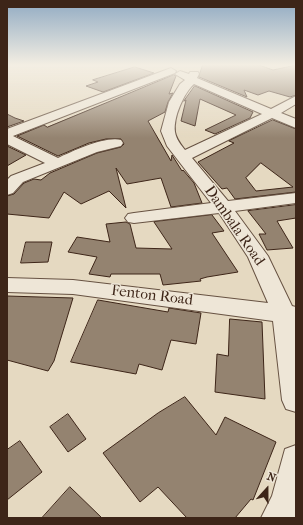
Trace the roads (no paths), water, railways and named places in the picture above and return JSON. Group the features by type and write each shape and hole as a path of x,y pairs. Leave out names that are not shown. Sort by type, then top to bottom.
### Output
{"street":[{"path":"7,134 135,90"},
{"name":"Dambala Road","path":"180,90 168,131 172,143 224,208 258,256 290,314 296,400"},
{"path":"224,90 274,112 296,124"},
{"path":"183,157 274,112 296,99"},
{"path":"274,112 296,118"},
{"path":"7,139 28,148 57,164"},
{"path":"7,190 17,179 92,149 116,143"},
{"path":"134,218 296,198"},
{"name":"Fenton Road","path":"7,285 73,287 290,314"},
{"path":"278,518 287,502 296,460"}]}
